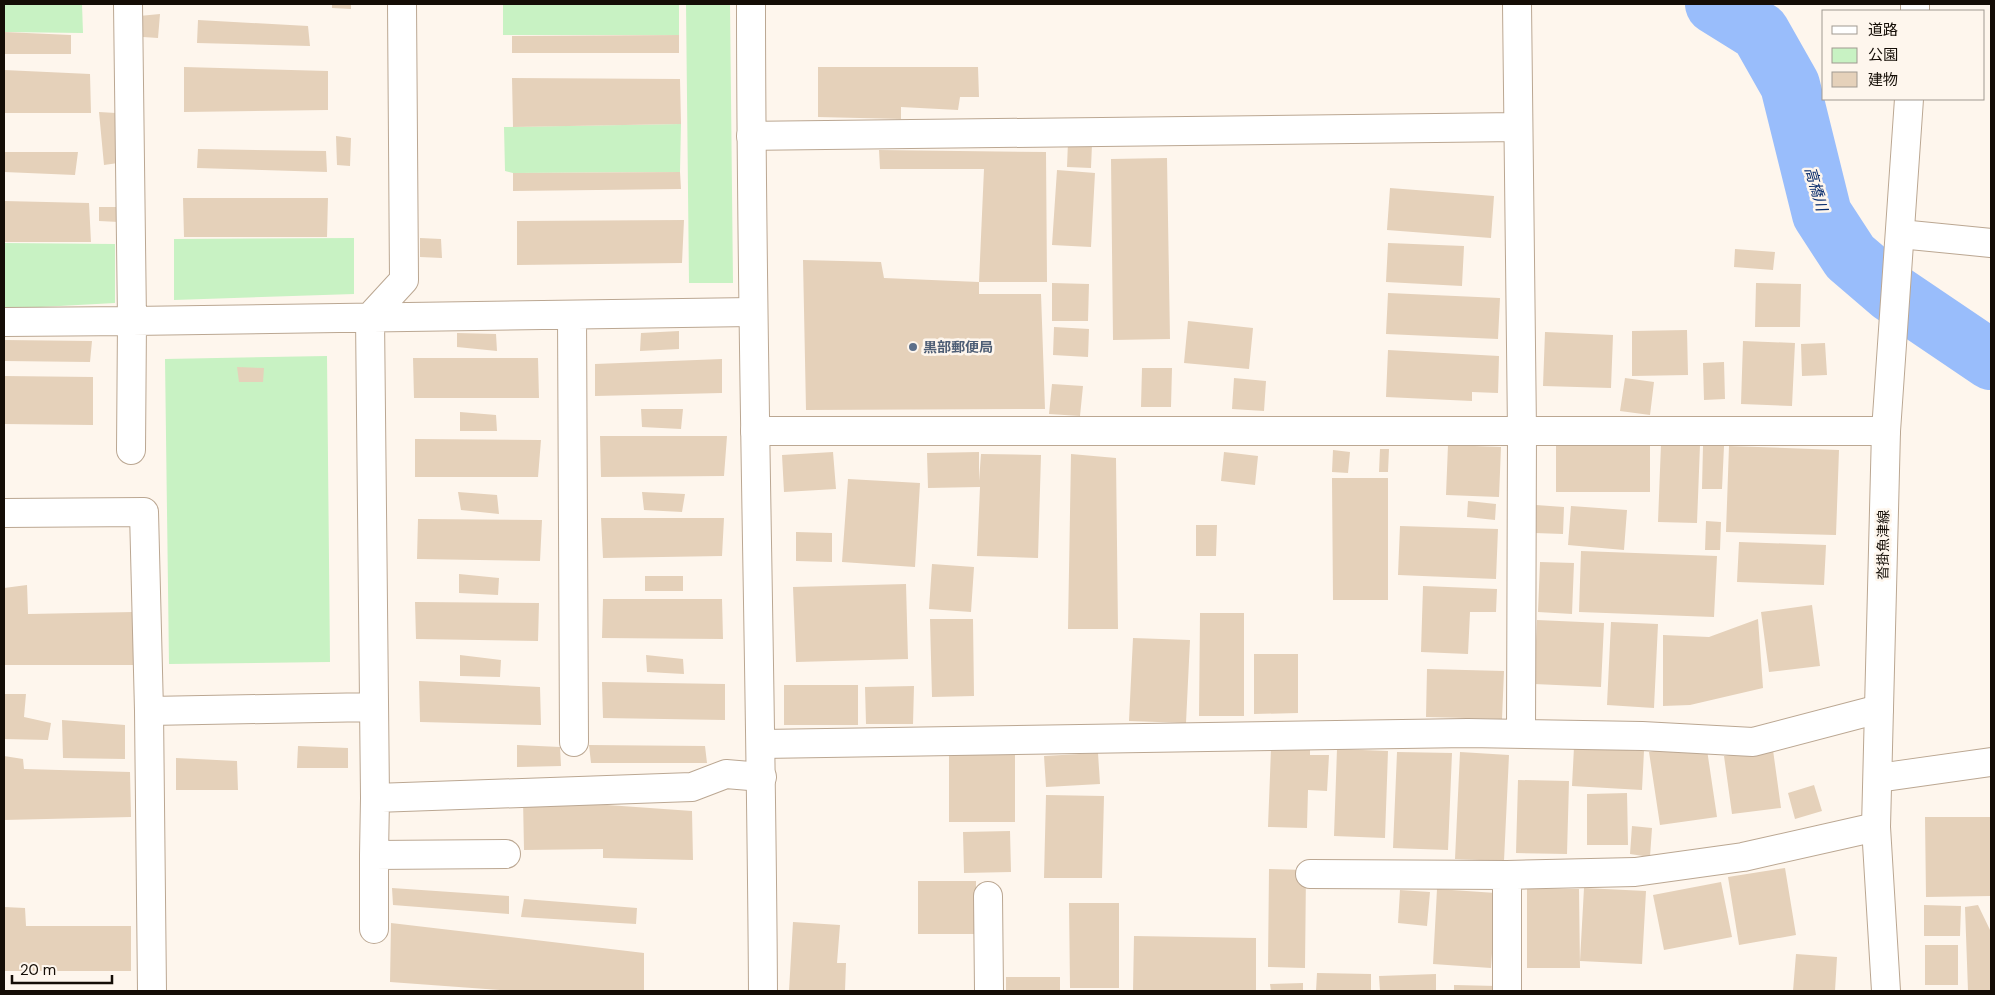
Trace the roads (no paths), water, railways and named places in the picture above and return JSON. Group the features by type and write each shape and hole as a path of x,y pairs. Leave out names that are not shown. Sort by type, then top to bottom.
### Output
{"street":[{"path":"128,4 132,320 131,450"},
{"path":"374,928 375,798 370,317 404,280 402,4"},
{"path":"751,4 752,312 762,744 763,991"},
{"path":"1517,4 1522,431 1521,734"},
{"name":"沓掛魚津線","path":"1886,991 1876,827 1886,431 1909,100"},
{"path":"751,136 1518,127"},
{"path":"1900,234 1991,243"},
{"path":"4,322 752,312"},
{"path":"572,315 574,742"},
{"path":"755,431 1886,431"},
{"path":"4,513 144,512 149,711 152,991"},
{"path":"149,711 374,708"},
{"path":"762,744 1458,733 1642,736 1753,742 1879,709"},
{"path":"1878,778 1991,762"},
{"path":"375,798 692,787 726,774 762,777"},
{"path":"1310,874 1507,875 1634,872 1743,857 1876,827"},
{"path":"374,855 506,854"},
{"path":"1507,875 1507,991"},
{"path":"988,896 989,991"}],"waterway":[{"name":"高橋川","path":"1715,4 1760,32 1790,85 1822,214 1850,257 1892,293 1991,360"}],"place":[{"name":"黒部郵便局","path":"913,347"}]}
